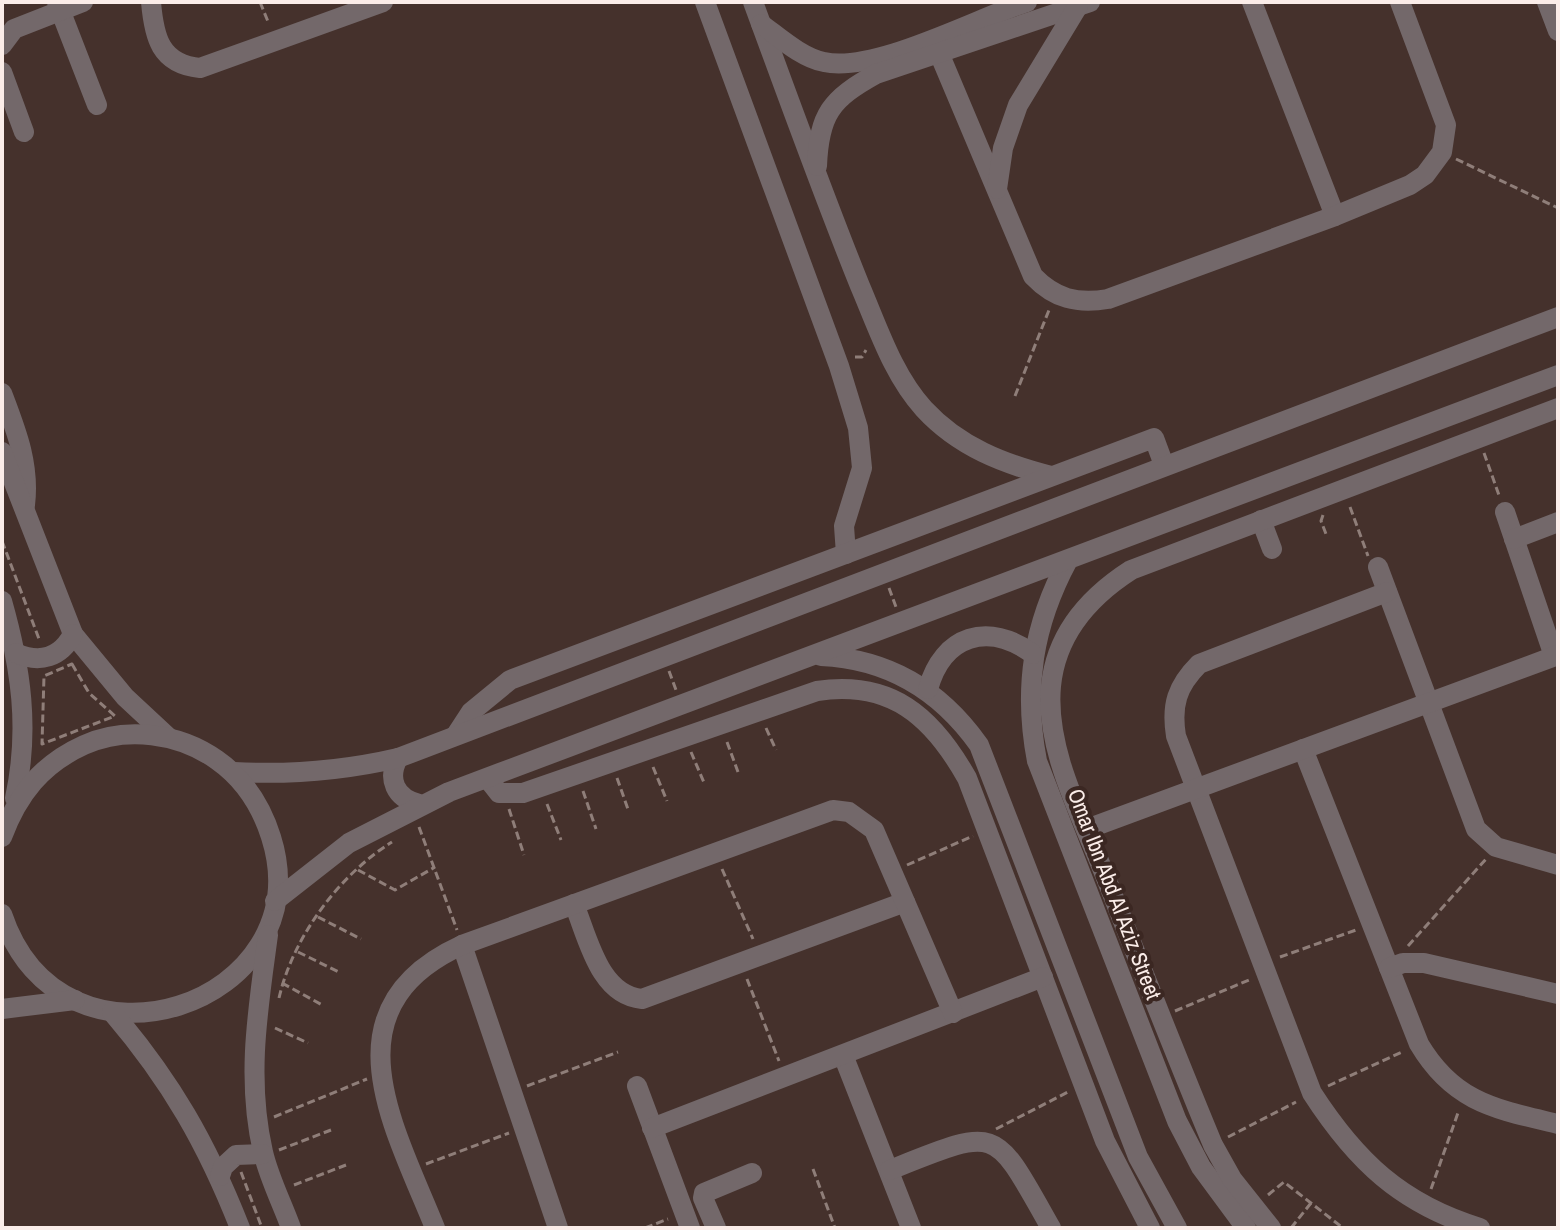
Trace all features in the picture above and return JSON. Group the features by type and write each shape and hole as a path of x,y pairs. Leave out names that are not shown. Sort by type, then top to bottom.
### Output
{"street":[{"path":"2,45 28,11 83,2"},
{"path":"151,2 159,47 170,59 184,66 200,68 383,2"},
{"path":"705,2 839,366 858,428 862,468 844,526 846,554"},
{"path":"753,2 817,174 901,377 924,409 954,436 988,456 1051,476"},
{"path":"1252,2 1335,216"},
{"path":"939,53 1028,268 1043,287 1055,294 1088,302 1108,299 1335,216 1410,185 1425,175 1442,152 1446,125 1400,2"},
{"path":"1547,2 1558,31"},
{"path":"761,24 810,57 845,64 904,48 1020,3"},
{"path":"817,174 823,118 835,101 876,74 1084,4"},
{"path":"996,193 1003,148 1018,105 1084,4"},
{"path":"58,6 97,105"},
{"path":"2,72 24,132"},
{"path":"234,772 289,775 330,772 398,758 1558,317"},
{"path":"2,914 19,951 43,980 75,1000 112,1012 157,1012 179,1008 209,994 236,973 257,947 273,909 349,843 419,804 1558,375"},
{"path":"2,393 26,469 24,513"},
{"path":"1271,1228 1250,1219 1213,1145 1087,829 1058,749 1051,711 1057,659 1067,634 1094,597 1131,570 1558,408"},
{"path":"456,735 471,712 510,680 1154,438 1164,465"},
{"path":"2,452 73,634 125,697 169,737"},
{"path":"1301,472 1311,501"},
{"path":"1087,829 1556,655 1505,512"},
{"path":"1261,520 1272,549"},
{"path":"1514,539 1558,522"},
{"name":"Omar Ibn Abd Al Aziz Street","path":"1068,560 1042,616 1033,654 1029,703 1037,761 1177,1121 1201,1167 1250,1219"},
{"path":"1378,567 1476,829 1496,847 1558,865"},
{"path":"1387,592 1199,664 1185,678 1176,696 1173,716 1176,736 1312,1093 1340,1136 1393,1187 1425,1207 1480,1228"},
{"path":"2,601 23,692 25,736 13,808 2,837"},
{"path":"16,653 27,658 49,657 68,644 73,634"},
{"path":"928,689 933,670 944,654 960,643 979,636 1008,639 1033,654"},
{"path":"813,656 873,663 928,689 947,705 979,745 1128,1131 1156,1194 1177,1228"},
{"path":"488,779 493,788 505,795 531,790 803,695 832,689 879,693 903,704 936,730 967,778 991,834 1105,1141 1150,1228"},
{"path":"13,808 34,778 74,750 96,740 133,734 169,737 204,750 234,772 262,809 276,854 273,909 252,1048 253,1086 273,1148 291,1228"},
{"path":"1303,749 1419,1044 1439,1074 1464,1095 1494,1109 1558,1124"},
{"path":"398,758 392,777 395,787 409,802 419,804"},
{"path":"435,1228 387,1107 379,1074 381,1041 391,1009 409,980 434,958 462,945 833,810 863,819 874,830 953,1013"},
{"path":"991,834 1014,830"},
{"path":"574,904 610,985 630,998 654,997 905,902"},
{"path":"462,945 558,1228"},
{"path":"1116,963 1136,955"},
{"path":"1389,968 1403,963 1424,963 1558,994"},
{"path":"652,1128 1043,977"},
{"path":"2,1009 75,1000"},
{"path":"112,1012 174,1089 220,1176 240,1228"},
{"path":"843,1055 911,1228"},
{"path":"637,1086 687,1220"},
{"path":"1105,1141 1128,1131"},
{"path":"890,1170 962,1141 975,1140 1000,1148 1011,1156 1051,1228"},
{"path":"220,1176 223,1167 236,1155 273,1148"},
{"path":"716,1228 703,1198 704,1193 752,1173"}],"path":[{"path":"260,2 276,41"},
{"path":"1442,152 1558,208"},
{"path":"1015,396 1055,294"},
{"path":"1484,453 1498,492"},
{"path":"1349,504 1363,548"},
{"path":"2,541 38,640 46,638"},
{"path":"884,573 902,623"},
{"path":"664,656 682,705"},
{"path":"72,664 89,693 115,716 42,744 44,676 72,664"},
{"path":"765,725 776,750"},
{"path":"726,739 738,772"},
{"path":"691,751 705,785"},
{"path":"652,765 667,801"},
{"path":"617,778 629,812"},
{"path":"583,791 596,829"},
{"path":"505,795 524,855"},
{"path":"547,804 561,840"},
{"path":"411,831 421,826 462,945"},
{"path":"892,871 991,834"},
{"path":"275,1012 282,983 317,916 357,869 399,838"},
{"path":"1389,968 1496,847"},
{"path":"714,851 785,1077"},
{"path":"357,869 395,890 435,867"},
{"path":"317,916 361,939"},
{"path":"1160,1017 1263,968 1371,925"},
{"path":"297,951 341,973"},
{"path":"282,983 324,1006"},
{"path":"270,1037 272,1026 308,1043"},
{"path":"512,1092 618,1052"},
{"path":"270,1118 379,1074"},
{"path":"975,1140 1084,1084"},
{"path":"1425,1207 1464,1095"},
{"path":"269,1106 273,1129"},
{"path":"412,1170 524,1127"},
{"path":"283,1162 273,1148 331,1130"},
{"path":"291,1186 346,1165"},
{"path":"813,1169 835,1228"},
{"path":"287,1174 296,1198"},
{"path":"1250,1219 1282,1182 1342,1228"},
{"path":"1291,1228 1311,1203"},
{"path":"645,1228 687,1220"}]}
